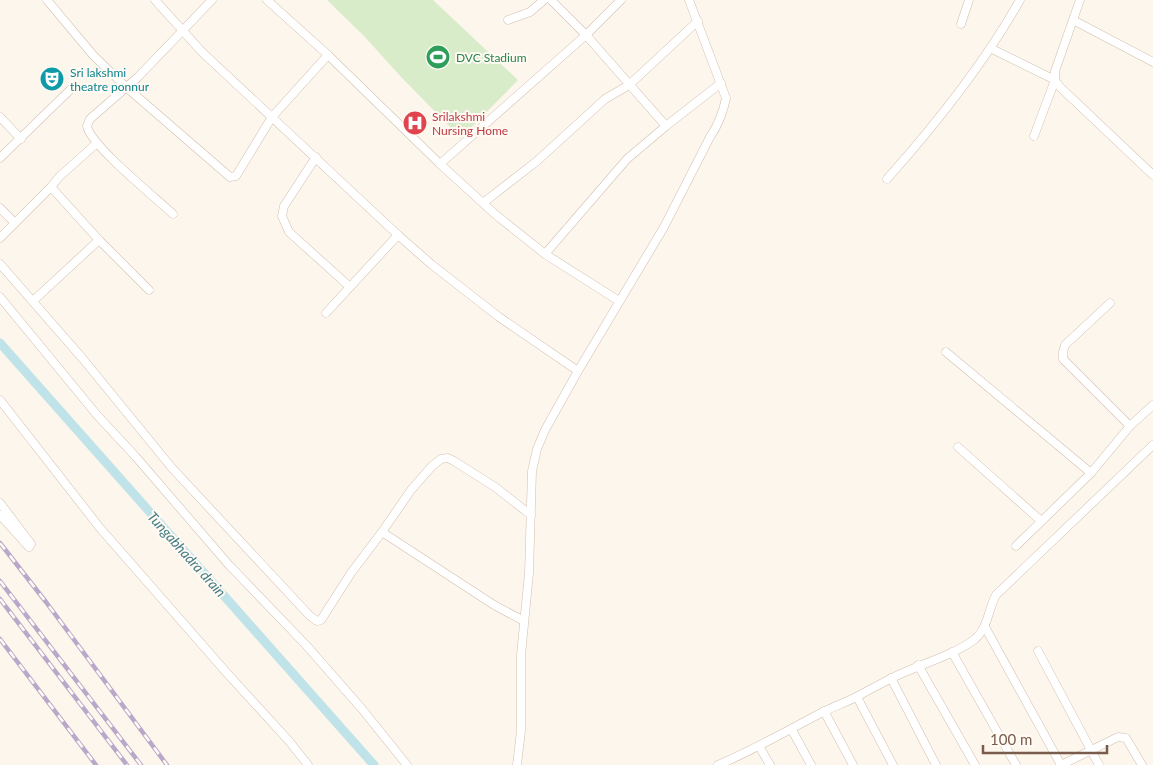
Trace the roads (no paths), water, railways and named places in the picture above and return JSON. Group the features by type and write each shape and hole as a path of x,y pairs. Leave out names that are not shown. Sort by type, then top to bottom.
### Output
{"street":[{"path":"47,0 93,55 126,87 230,177 236,176 272,117 303,80 328,55"},
{"path":"155,0 202,52 398,236 499,317 578,371"},
{"path":"172,214 97,143 88,131 88,122 126,87 212,0"},
{"path":"266,0 328,55 483,203 545,254 618,301"},
{"path":"508,20 530,12 544,0"},
{"path":"551,0 586,35 666,126"},
{"path":"440,164 586,35 621,0"},
{"path":"517,765 521,731 520,686 528,573 532,471 537,449 545,430 618,301 646,258 718,125 726,98 689,0"},
{"path":"961,24 968,0"},
{"path":"887,179 919,143 990,48 1020,0"},
{"path":"1034,136 1055,80 1055,71 1080,0"},
{"path":"1074,20 1153,62"},
{"path":"483,203 537,160 604,99 629,85 698,21"},
{"path":"990,48 1055,80 1060,87 1153,175"},
{"path":"545,254 627,159 721,83"},
{"path":"0,158 72,88"},
{"path":"0,117 21,139"},
{"path":"0,238 64,172 97,143"},
{"path":"316,157 284,206 282,216 289,232 350,287"},
{"path":"51,187 99,240 149,290"},
{"path":"0,208 15,223"},
{"path":"326,313 398,236"},
{"path":"33,301 99,240"},
{"path":"0,264 84,359 172,468 317,622 321,620 351,573 411,490 432,466 441,459 448,458 495,487 531,515"},
{"path":"0,297 97,415 136,456 224,559 362,709 407,765"},
{"path":"1110,304 1065,345 1062,352 1064,359 1130,426"},
{"path":"946,352 1091,473"},
{"path":"0,400 100,528 212,657 290,740 308,765"},
{"path":"1016,546 1040,520 1091,473 1130,426 1153,405"},
{"path":"718,765 728,763 891,678 952,652 975,639 985,627 989,608 996,595 1153,445"},
{"path":"958,447 1040,520"},
{"path":"0,503 31,544 30,547 0,516"},
{"path":"382,532 443,574 524,621"},
{"path":"985,627 1061,765 1118,737 1126,738 1142,765"},
{"path":"1038,651 1100,765"},
{"path":"952,652 1016,765"},
{"path":"918,665 975,765"},
{"path":"891,678 936,765"},
{"path":"857,697 893,765"},
{"path":"824,712 852,765"},
{"path":"792,730 811,765"},
{"path":"759,746 770,765"}],"waterway":[{"name":"Tungabhadra drain","path":"0,343 374,765"}],"railway":[{"path":"0,543 167,765"},
{"path":"0,581 141,765"},
{"path":"0,599 127,765"},
{"path":"0,639 96,765"}],"place":[{"name":"DVC Stadium","path":"438,57"},
{"name":"Sri lakshmi theatre ponnur","path":"52,79"},
{"name":"Srilakshmi Nursing Home","path":"415,123"}]}
